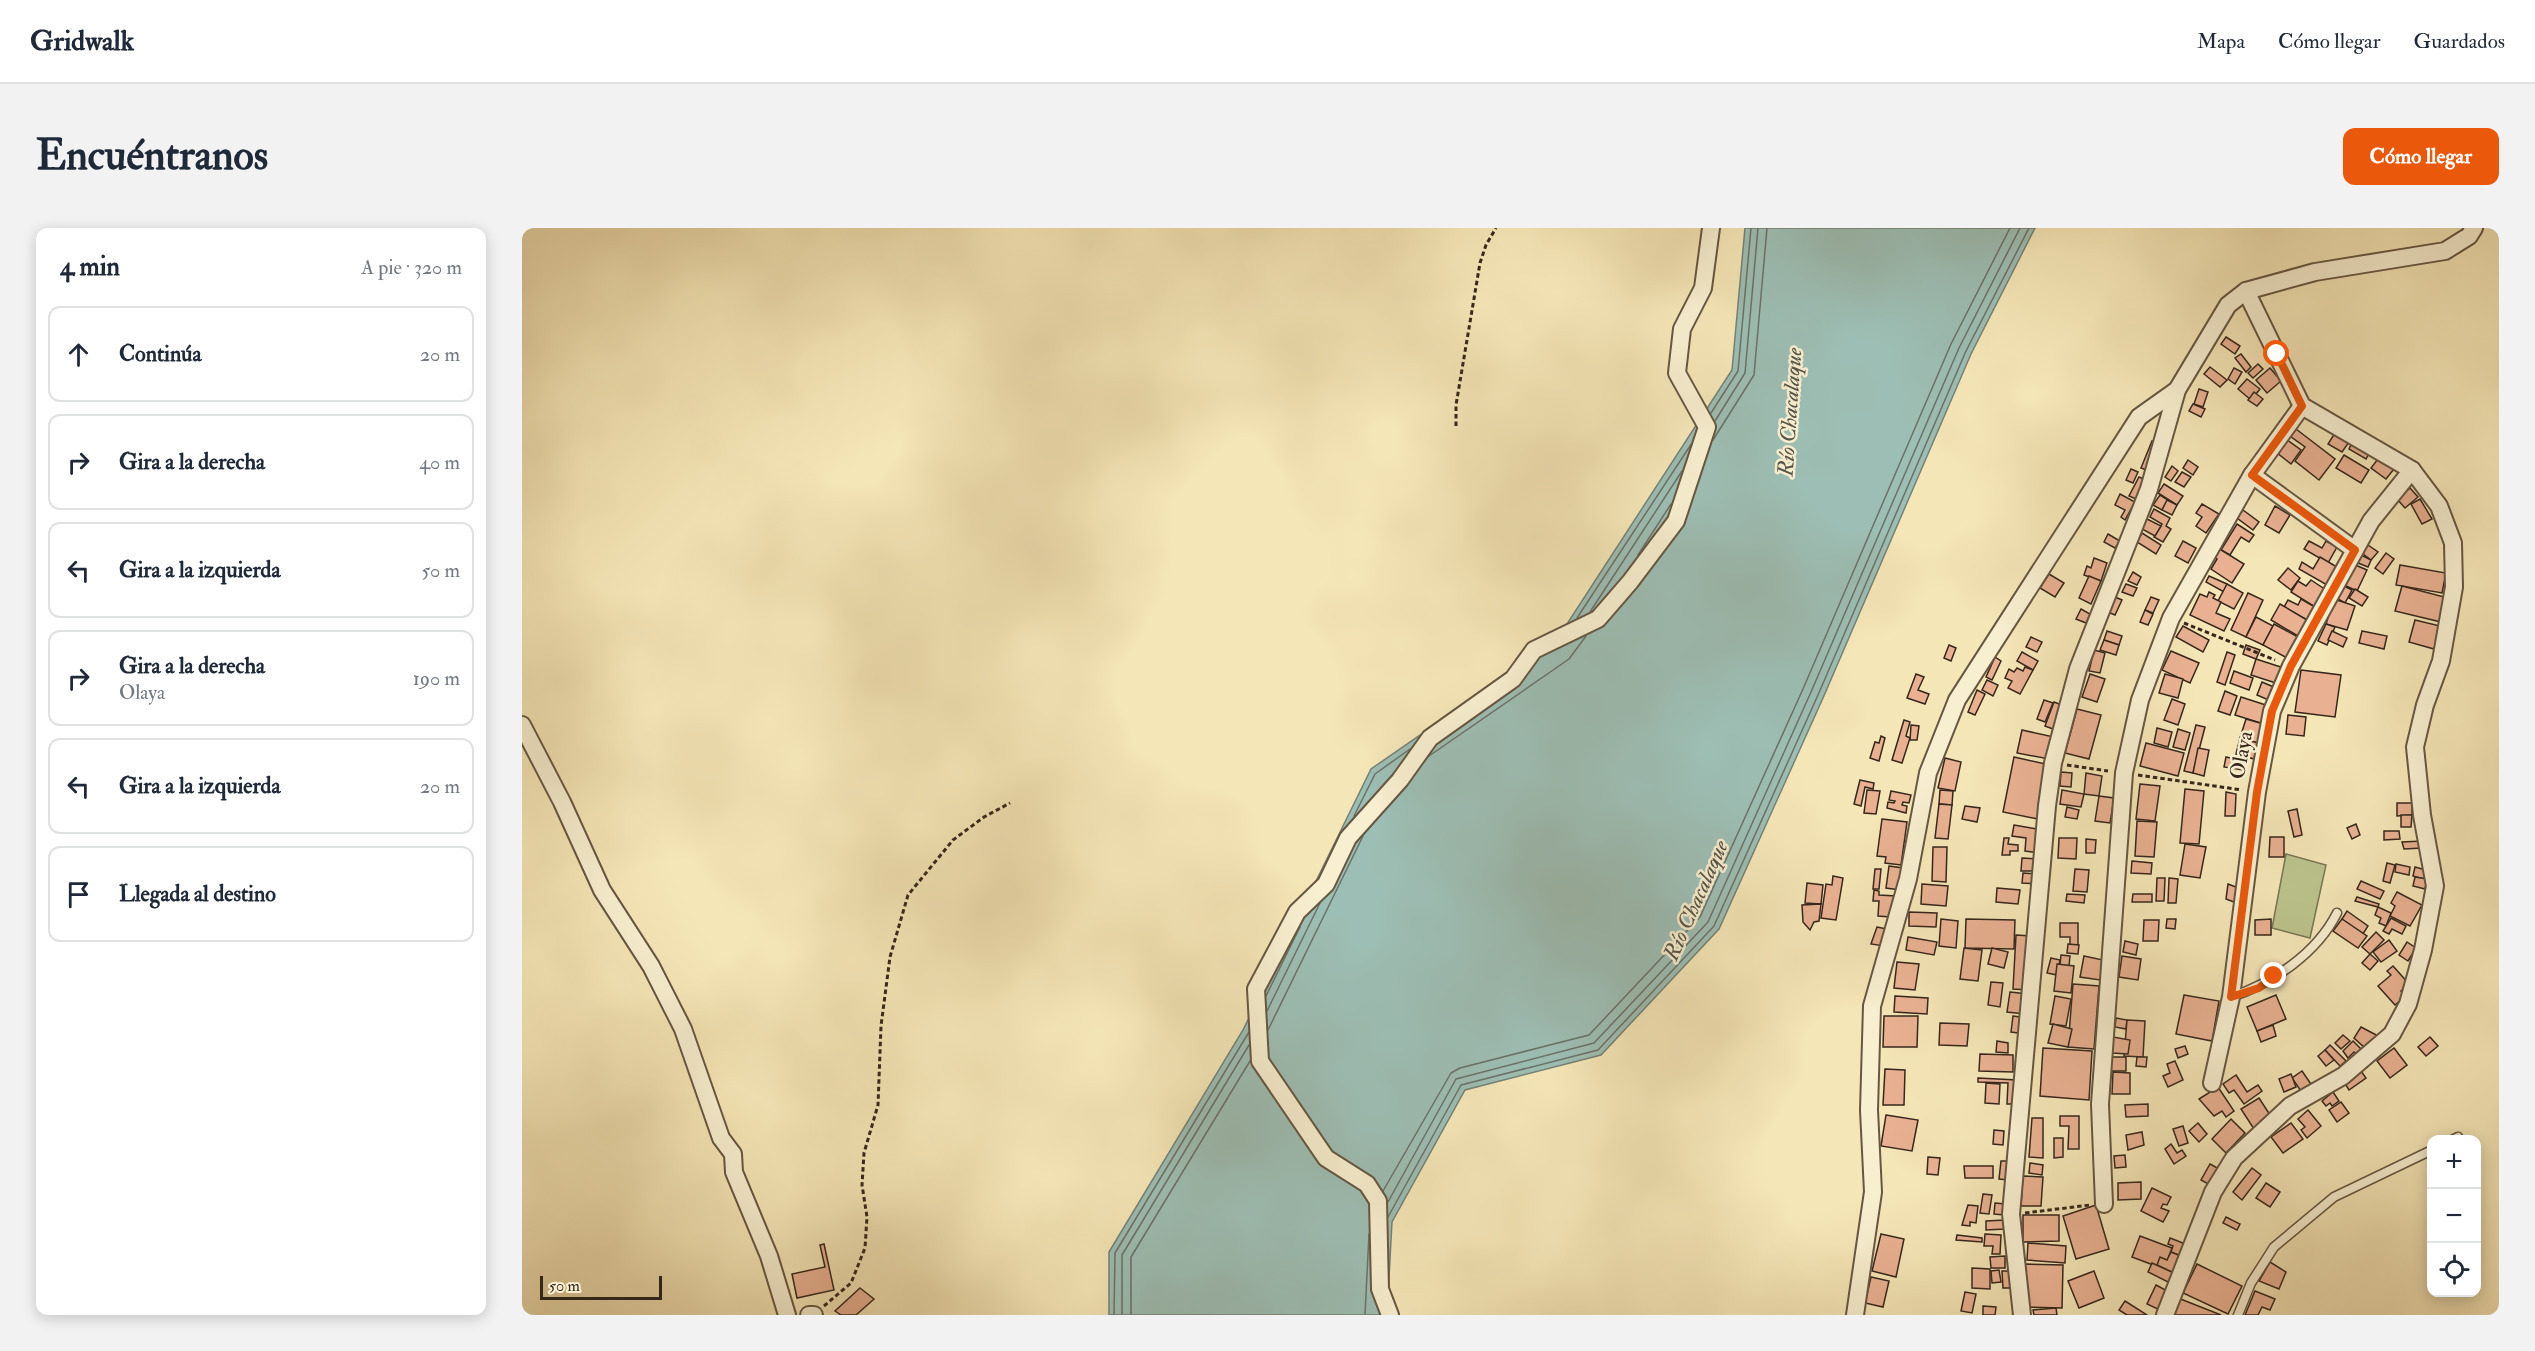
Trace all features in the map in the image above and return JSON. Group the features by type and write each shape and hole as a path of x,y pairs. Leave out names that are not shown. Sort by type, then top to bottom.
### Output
{"street":[{"path":"1390,1315 1380,1289 1378,1201 1367,1184 1326,1158 1260,1061 1256,989 1297,912 1326,884 1348,838 1400,780 1430,738 1513,679 1534,650 1598,619 1630,582 1676,521 1707,427 1677,373 1682,329 1703,288 1711,228"},
{"path":"2022,1315 2012,1214 2046,817 2053,763 2078,669 2149,489 2177,390 2228,305 2246,291 2315,272 2445,251 2469,236 2474,228"},
{"path":"2165,1315 2213,1192 2234,1158 2290,1106 2343,1076 2392,1034 2408,1004 2423,950 2435,886 2422,815 2415,747 2425,705 2441,661 2454,587 2453,543 2439,506 2412,470 2302,406 2246,291"},
{"path":"1855,1315 1873,1192 1869,1110 1872,1006 1908,879 1928,773 1957,699 2132,427 2139,417 2177,390"},
{"path":"2104,1204 2100,1104 2124,773 2140,700 2171,618 2252,475 2302,406"},
{"name":"Olaya","path":"2212,1083 2231,997 2257,792 2272,711 2291,666 2371,521 2412,470"},
{"path":"2252,475 2355,550"},
{"path":"522,725 562,802 602,890 651,966 683,1029 721,1138 733,1154 734,1172 769,1256 787,1315"}],"lane":[{"path":"2231,997 2259,988 2319,942 2337,913"},
{"path":"2238,1315 2251,1283 2274,1247 2334,1197 2427,1152"}],"path":[{"path":"1456,426 1456,405 1480,263 1486,244 1496,228"},
{"path":"2171,618 2291,666"},
{"path":"2053,763 2257,792"},
{"path":"812,1315 833,1301 851,1283 865,1248 867,1217 862,1185 864,1154 878,1105 881,1026 890,957 908,895 953,840 984,817 1010,803"},
{"path":"2012,1214 2104,1204"}],"green space":[{"path":"2286,854 2326,865 2310,938 2272,928"}],"water":[{"name":"Río Chacalaque","path":"1745,228 2035,228 1971,354 1823,698 1719,929 1601,1055 1465,1090 1392,1222 1387,1315 1109,1315 1109,1252 1243,1030 1371,769 1556,641 1732,370"}],"building":[{"path":"2226,337 2240,346 2235,354 2221,344"},
{"path":"2241,354 2251,367 2246,372 2235,358"},
{"path":"2258,364 2263,369 2253,378 2248,373"},
{"path":"2210,367 2227,380 2220,387 2204,374"},
{"path":"2234,368 2242,372 2235,384 2228,379"},
{"path":"2270,368 2281,381 2267,393 2256,380"},
{"path":"2247,379 2260,389 2251,400 2238,389"},
{"path":"2199,389 2208,392 2203,407 2194,404"},
{"path":"2254,392 2263,399 2257,406 2248,400"},
{"path":"2193,404 2205,409 2201,417 2189,411"},
{"path":"2296,429 2335,459 2319,480 2295,461 2305,447 2290,436"},
{"path":"2335,433 2349,442 2342,452 2328,444"},
{"path":"2354,438 2372,448 2366,459 2349,449"},
{"path":"2286,439 2301,450 2291,464 2276,452"},
{"path":"2152,441 2157,443 2147,470 2141,468"},
{"path":"2344,455 2369,470 2361,483 2336,468"},
{"path":"2381,455 2398,464 2386,479 2371,468"},
{"path":"2188,460 2198,467 2193,475 2183,468"},
{"path":"2172,466 2178,471 2171,481 2165,477"},
{"path":"2131,469 2138,472 2133,483 2126,480"},
{"path":"2182,472 2191,477 2184,487 2175,482"},
{"path":"2139,477 2146,480 2136,499 2129,496"},
{"path":"2164,484 2183,496 2177,505 2158,493"},
{"path":"2410,488 2418,497 2405,508 2397,499"},
{"path":"2120,494 2135,502 2125,520 2121,517 2125,510 2115,505"},
{"path":"2160,495 2168,500 2162,510 2153,505"},
{"path":"2420,499 2432,519 2422,524 2411,504"},
{"path":"2167,500 2177,505 2172,515 2162,510"},
{"path":"2202,504 2219,514 2206,533 2196,526 2202,517 2196,513"},
{"path":"2275,506 2290,515 2279,533 2265,525"},
{"path":"2154,509 2170,518 2166,526 2171,529 2163,542 2154,537 2162,524 2150,517"},
{"path":"2243,510 2259,522 2253,530 2237,518"},
{"path":"2147,519 2161,526 2155,536 2142,529"},
{"path":"2237,524 2254,535 2249,542 2241,537 2230,555 2221,550"},
{"path":"2142,533 2161,545 2156,554 2137,542"},
{"path":"2108,534 2120,541 2115,548 2104,542"},
{"path":"2183,541 2196,548 2188,563 2175,556"},
{"path":"2309,541 2322,548 2326,541 2337,547 2328,563 2304,549"},
{"path":"2368,545 2378,552 2371,560 2362,553"},
{"path":"2218,548 2244,564 2232,583 2211,569 2217,559 2213,557"},
{"path":"2386,553 2394,559 2383,574 2375,568"},
{"path":"2361,555 2371,560 2368,567 2358,563"},
{"path":"2320,557 2337,567 2327,585 2299,569 2302,562 2313,569"},
{"path":"2094,558 2107,563 2101,581 2084,575 2087,566 2091,568"},
{"path":"2353,564 2367,570 2357,591 2344,585"},
{"path":"2400,565 2446,573 2442,593 2396,585"},
{"path":"2288,568 2300,578 2291,590 2278,580"},
{"path":"2133,572 2141,577 2137,585 2128,581"},
{"path":"2049,574 2064,583 2055,597 2040,588"},
{"path":"2089,576 2101,581 2091,604 2079,598"},
{"path":"2209,576 2227,584 2224,592 2206,582"},
{"path":"2311,580 2326,590 2315,607 2291,592 2298,581 2306,586"},
{"path":"2126,584 2137,588 2133,596 2122,592"},
{"path":"2227,584 2243,593 2234,609 2218,601"},
{"path":"2344,586 2352,590 2345,603 2338,599"},
{"path":"2402,586 2448,598 2441,622 2395,611"},
{"path":"2355,589 2368,597 2362,606 2349,598"},
{"path":"2209,592 2215,595 2213,598 2221,602 2216,613 2230,619 2224,631 2190,615 2200,594 2207,597"},
{"path":"2248,593 2263,600 2246,637 2231,630"},
{"path":"2115,597 2122,600 2115,615 2108,612"},
{"path":"2151,597 2159,600 2153,613 2145,610"},
{"path":"2301,599 2315,607 2307,620 2284,607 2288,600 2298,605"},
{"path":"2334,599 2355,606 2347,630 2326,624"},
{"path":"2280,604 2307,620 2298,636 2271,620"},
{"path":"2081,609 2090,614 2086,623 2076,619"},
{"path":"2145,610 2153,614 2148,625 2140,622"},
{"path":"2256,617 2273,626 2263,645 2246,637"},
{"path":"2415,620 2440,626 2434,649 2409,642"},
{"path":"2274,624 2298,637 2287,658 2263,645"},
{"path":"2326,624 2335,627 2327,645 2318,641"},
{"path":"2183,626 2209,640 2203,652 2176,637"},
{"path":"2107,631 2122,636 2119,645 2104,640"},
{"path":"2332,631 2347,638 2343,647 2328,640"},
{"path":"2362,631 2387,636 2384,649 2359,643"},
{"path":"2031,637 2042,642 2037,652 2026,647"},
{"path":"2104,640 2119,645 2116,655 2100,650"},
{"path":"1949,645 1956,648 1951,661 1944,658"},
{"path":"2246,645 2260,650 2256,659 2243,654"},
{"path":"2094,650 2105,653 2100,673 2089,671"},
{"path":"2171,651 2199,663 2190,683 2162,670"},
{"path":"2022,652 2038,661 2033,670 2017,661"},
{"path":"2227,652 2235,655 2225,685 2217,682"},
{"path":"1995,657 2001,661 1992,680 1986,677"},
{"path":"2256,659 2287,669 2282,685 2251,675"},
{"path":"2025,667 2033,670 2020,694 2008,688 2012,681 2005,678 2009,669 2014,672 2017,668 2023,671"},
{"path":"2301,670 2341,675 2335,717 2295,712"},
{"path":"2234,671 2253,678 2249,690 2230,683"},
{"path":"1916,674 1924,677 1918,690 1929,694 1925,704 1907,698"},
{"path":"2090,674 2105,679 2097,702 2082,697"},
{"path":"2165,674 2183,679 2178,698 2159,693"},
{"path":"1987,680 1998,685 1993,696 1982,690"},
{"path":"2262,682 2276,688 2271,701 2257,695"},
{"path":"1977,690 1985,694 1975,715 1968,712"},
{"path":"2225,691 2237,696 2230,715 2218,711"},
{"path":"2241,697 2272,707 2267,725 2235,715"},
{"path":"2172,699 2185,704 2178,725 2164,720"},
{"path":"2044,700 2053,703 2045,722 2037,719"},
{"path":"2054,702 2067,707 2057,734 2052,732 2053,729 2045,726"},
{"path":"2077,709 2101,715 2089,759 2065,753"},
{"path":"2288,715 2306,717 2304,736 2286,734"},
{"path":"2246,719 2267,725 2261,744 2240,738"},
{"path":"1904,720 1910,722 1906,736 1910,738 1902,763 1892,760"},
{"path":"1911,725 1919,726 1917,740 1910,740"},
{"path":"2196,725 2205,727 2193,773 2184,771"},
{"path":"2157,728 2172,732 2168,747 2154,743"},
{"path":"2178,729 2190,733 2185,750 2173,747"},
{"path":"2022,730 2054,737 2049,759 2017,753"},
{"path":"1881,736 1885,738 1879,761 1870,758 1875,742 1879,743"},
{"path":"2240,738 2258,743 2254,759 2236,754"},
{"path":"2146,743 2184,753 2178,776 2140,766"},
{"path":"2198,748 2209,750 2204,776 2193,773"},
{"path":"2014,757 2050,765 2038,819 2003,812"},
{"path":"2226,757 2245,761 2243,770 2224,767"},
{"path":"1945,758 1961,762 1955,791 1938,788"},
{"path":"2061,772 2072,773 2071,787 2060,786"},
{"path":"2086,773 2102,776 2099,796 2084,794"},
{"path":"1860,780 1874,783 1873,789 1865,787 1861,806 1854,804"},
{"path":"2140,784 2160,786 2155,821 2136,819"},
{"path":"2185,789 2204,791 2199,844 2180,843"},
{"path":"1867,790 1880,791 1876,814 1864,813"},
{"path":"1940,790 1953,791 1952,805 1939,804"},
{"path":"2062,790 2084,794 2081,807 2060,804"},
{"path":"1891,791 1911,795 1909,803 1903,802 1902,805 1907,806 1906,813 1887,808 1888,802 1894,803 1895,801 1889,800"},
{"path":"2226,792 2236,794 2235,816 2225,816"},
{"path":"2099,796 2114,798 2110,823 2095,821"},
{"path":"2397,803 2412,803 2412,815 2397,816"},
{"path":"1939,804 1952,805 1948,839 1935,838"},
{"path":"1965,806 1980,808 1977,822 1962,819"},
{"path":"2067,807 2079,810 2077,819 2065,817"},
{"path":"2297,809 2302,835 2294,837 2288,811"},
{"path":"2401,815 2412,815 2411,827 2401,827"},
{"path":"1882,819 1907,822 1901,865 1885,863 1886,857 1877,856"},
{"path":"2137,821 2157,822 2154,857 2135,856"},
{"path":"2356,824 2360,835 2352,839 2347,828"},
{"path":"2014,825 2037,829 2035,841 2040,842 2039,853 2025,851 2026,838 2012,836"},
{"path":"2384,831 2399,831 2400,839 2384,840"},
{"path":"2270,837 2284,837 2284,857 2269,857"},
{"path":"2004,838 2009,838 2008,844 2018,845 2018,851 2010,851 2010,855 2002,855"},
{"path":"2059,838 2077,838 2076,859 2058,858"},
{"path":"2086,839 2096,840 2095,853 2086,853"},
{"path":"2423,841 2422,848 2404,849 2402,842"},
{"path":"2185,844 2206,847 2200,878 2180,875"},
{"path":"1933,847 1947,847 1946,882 1932,881"},
{"path":"2022,858 2036,859 2036,871 2021,871"},
{"path":"2132,861 2152,863 2151,874 2131,873"},
{"path":"2387,863 2395,865 2390,883 2383,881"},
{"path":"2396,864 2410,867 2409,875 2395,872"},
{"path":"1889,866 1903,868 1900,890 1886,888"},
{"path":"2415,867 2426,870 2424,879 2413,876"},
{"path":"1875,869 1881,869 1879,889 1873,889"},
{"path":"2075,869 2089,870 2087,892 2073,891"},
{"path":"2023,873 2037,874 2036,884 2022,883"},
{"path":"1833,876 1843,878 1836,920 1821,918 1826,884 1832,885"},
{"path":"2415,877 2427,879 2425,889 2413,886"},
{"path":"2157,878 2165,878 2164,901 2156,901"},
{"path":"2169,878 2178,879 2176,903 2168,903"},
{"path":"2361,881 2384,891 2380,899 2357,889"},
{"path":"1807,883 1823,885 1821,904 1805,903"},
{"path":"1922,884 1948,886 1946,906 1921,904"},
{"path":"2228,884 2241,889 2239,904 2226,899"},
{"path":"1997,888 2020,890 2018,904 1996,902"},
{"path":"1874,890 1879,891 1879,895 1896,896 1895,908 1891,907 1890,917 1878,916 1879,901 1873,901"},
{"path":"2397,892 2422,905 2410,926 2390,916 2395,906 2391,903"},
{"path":"2067,894 2085,895 2084,903 2066,901"},
{"path":"2133,894 2152,894 2152,902 2132,902"},
{"path":"2357,897 2379,904 2378,907 2355,901"},
{"path":"1821,904 1819,921 1814,922 1810,930 1803,922 1802,905"},
{"path":"2378,907 2391,913 2386,926 2379,923 2381,918 2375,915"},
{"path":"2347,911 2368,926 2363,934 2342,919"},
{"path":"1909,912 1937,913 1936,927 1909,926"},
{"path":"2391,918 2406,926 2402,934 2392,929 2389,934 2383,931"},
{"path":"1941,919 1958,921 1956,948 1939,946"},
{"path":"1966,919 2015,920 2014,949 1965,948"},
{"path":"2167,919 2176,919 2175,929 2166,928"},
{"path":"2271,919 2271,935 2255,935 2255,920"},
{"path":"2342,919 2367,936 2358,948 2333,931"},
{"path":"2144,920 2159,920 2158,941 2143,941"},
{"path":"2060,923 2078,923 2078,945 2070,945 2070,937 2060,937"},
{"path":"1877,927 1887,929 1884,946 1871,944"},
{"path":"2376,932 2384,940 2370,954 2362,947"},
{"path":"2016,935 2031,936 2028,990 2013,989"},
{"path":"1908,937 1937,942 1934,955 1906,950"},
{"path":"2389,940 2397,951 2381,962 2373,952"},
{"path":"2125,941 2138,944 2136,955 2123,952"},
{"path":"2407,942 2416,948 2408,961 2399,955"},
{"path":"2068,944 2079,945 2078,954 2067,953"},
{"path":"1964,948 1982,950 1978,981 1960,979"},
{"path":"1992,948 2008,952 2004,968 1988,964"},
{"path":"2370,954 2378,961 2370,970 2362,963"},
{"path":"2061,955 2070,956 2069,966 2060,965"},
{"path":"2084,956 2103,960 2100,980 2080,977"},
{"path":"2122,956 2141,959 2138,980 2119,977"},
{"path":"2051,958 2060,960 2057,975 2047,973"},
{"path":"1897,962 1919,964 1915,990 1894,988"},
{"path":"2057,964 2074,966 2071,993 2054,991"},
{"path":"2393,966 2409,984 2401,991 2406,996 2395,1005 2378,986 2391,975 2387,971"},
{"path":"1991,982 2003,983 2000,1007 1988,1005"},
{"path":"2073,984 2099,986 2094,1049 2068,1047"},
{"path":"2010,992 2028,994 2025,1014 2007,1012"},
{"path":"2184,995 2219,1001 2212,1041 2176,1034"},
{"path":"2276,995 2286,1019 2257,1031 2247,1007"},
{"path":"1895,996 1928,998 1927,1014 1894,1012"},
{"path":"2055,996 2071,999 2066,1026 2050,1024"},
{"path":"1884,1016 1918,1016 1917,1047 1883,1047"},
{"path":"2013,1016 2027,1018 2025,1034 2011,1032"},
{"path":"2116,1018 2127,1020 2126,1029 2115,1027"},
{"path":"2127,1020 2145,1021 2143,1057 2124,1056"},
{"path":"1940,1023 1969,1024 1967,1046 1939,1045"},
{"path":"2053,1024 2072,1029 2068,1047 2048,1043"},
{"path":"2273,1025 2276,1036 2261,1042 2257,1031"},
{"path":"2361,1027 2380,1037 2366,1049 2354,1038"},
{"path":"2343,1035 2350,1041 2341,1049 2335,1043"},
{"path":"2113,1037 2130,1040 2128,1054 2112,1053"},
{"path":"2430,1037 2438,1046 2426,1056 2418,1047"},
{"path":"1997,1041 2008,1043 2008,1053 1996,1052"},
{"path":"2353,1041 2362,1050 2357,1055 2354,1052 2348,1058 2343,1051"},
{"path":"2330,1045 2346,1061 2340,1066 2325,1050"},
{"path":"2185,1046 2188,1054 2178,1058 2175,1049"},
{"path":"2043,1048 2092,1051 2089,1100 2040,1096"},
{"path":"2394,1048 2407,1065 2390,1078 2377,1061"},
{"path":"2325,1050 2334,1060 2326,1066 2318,1056"},
{"path":"1980,1054 2013,1055 2013,1072 1979,1071"},
{"path":"2109,1057 2126,1057 2126,1071 2108,1071"},
{"path":"2137,1057 2147,1057 2146,1067 2136,1066"},
{"path":"2175,1061 2183,1080 2168,1087 2163,1076 2170,1073 2167,1064"},
{"path":"1885,1069 1905,1070 1904,1105 1883,1105"},
{"path":"2302,1071 2313,1087 2303,1094 2292,1078"},
{"path":"2361,1071 2366,1078 2349,1090 2344,1082"},
{"path":"2113,1072 2130,1073 2130,1094 2112,1094"},
{"path":"2291,1074 2296,1087 2284,1092 2279,1079"},
{"path":"2236,1075 2247,1092 2258,1085 2262,1091 2244,1104 2234,1090 2229,1093 2223,1084"},
{"path":"1978,1078 2017,1080 2015,1104 2007,1104 2008,1083 1978,1082"},
{"path":"1986,1083 2000,1084 1999,1104 1985,1103"},
{"path":"2218,1087 2234,1111 2226,1117 2222,1111 2214,1116 2199,1099"},
{"path":"2333,1092 2339,1101 2332,1106 2330,1103 2326,1106 2322,1101"},
{"path":"2259,1098 2272,1118 2254,1129 2241,1109"},
{"path":"2341,1102 2349,1113 2337,1122 2329,1110"},
{"path":"2148,1104 2148,1116 2126,1117 2125,1105"},
{"path":"2308,1110 2321,1126 2307,1138 2301,1130 2305,1127 2298,1119"},
{"path":"1886,1115 1918,1120 1912,1151 1881,1146"},
{"path":"2060,1116 2079,1116 2079,1149 2068,1149 2069,1126 2060,1126"},
{"path":"2032,1118 2043,1118 2043,1158 2029,1157"},
{"path":"2231,1119 2245,1133 2226,1153 2212,1139"},
{"path":"2198,1123 2207,1134 2199,1142 2189,1131"},
{"path":"2291,1123 2303,1139 2283,1153 2271,1137"},
{"path":"2183,1126 2188,1143 2179,1146 2173,1129"},
{"path":"1994,1130 2004,1131 2003,1145 1993,1144"},
{"path":"2142,1132 2144,1145 2128,1150 2126,1135"},
{"path":"2054,1138 2063,1138 2063,1157 2054,1158"},
{"path":"2171,1144 2177,1153 2182,1150 2186,1156 2174,1164 2165,1149"},
{"path":"2125,1155 2126,1167 2115,1168 2114,1156"},
{"path":"1928,1157 1940,1158 1938,1175 1927,1174"},
{"path":"2001,1161 2009,1161 2008,1180 1999,1179"},
{"path":"2030,1163 2043,1165 2042,1175 2029,1173"},
{"path":"2210,1164 2221,1170 2212,1186 2201,1180"},
{"path":"1964,1166 1993,1166 1993,1178 1965,1178"},
{"path":"2252,1168 2261,1175 2242,1200 2233,1192"},
{"path":"2023,1176 2043,1177 2041,1206 2021,1206"},
{"path":"2141,1182 2141,1199 2118,1200 2118,1183"},
{"path":"2266,1183 2280,1192 2270,1207 2256,1198"},
{"path":"2152,1188 2171,1197 2167,1205 2163,1204 2161,1208 2169,1211 2163,1222 2141,1211"},
{"path":"1983,1194 1992,1195 1989,1214 1980,1213"},
{"path":"1995,1203 2005,1204 2004,1215 1994,1214"},
{"path":"1968,1205 1978,1206 1976,1223 1970,1222 1970,1226 1962,1225"},
{"path":"2096,1205 2109,1249 2076,1259 2063,1216"},
{"path":"2023,1215 2059,1215 2059,1241 2023,1242"},
{"path":"2226,1217 2240,1224 2237,1230 2223,1223"},
{"path":"2005,1220 2005,1229 1986,1230 1986,1221"},
{"path":"1881,1234 1904,1239 1896,1277 1872,1271"},
{"path":"1985,1234 2001,1235 2000,1254 1992,1254 1993,1246 1984,1246"},
{"path":"1957,1235 1982,1238 1982,1242 1956,1240"},
{"path":"2140,1236 2172,1248 2164,1269 2132,1257"},
{"path":"2170,1238 2188,1245 2183,1257 2171,1252 2173,1246 2168,1244"},
{"path":"2028,1243 2066,1246 2065,1263 2027,1260"},
{"path":"824,1244 834,1290 797,1298 792,1274 825,1267 820,1245"},
{"path":"2171,1252 2183,1257 2176,1274 2157,1265 2160,1257 2167,1260"},
{"path":"2005,1256 2005,1268 1991,1268 1990,1257"},
{"path":"2270,1262 2286,1272 2279,1289 2259,1281"},
{"path":"2152,1263 2176,1274 2172,1284 2148,1272"},
{"path":"2025,1264 2063,1265 2062,1308 2024,1307"},
{"path":"2197,1264 2242,1286 2228,1314 2183,1293"},
{"path":"1972,1268 1990,1269 1990,1289 1972,1288"},
{"path":"1999,1270 2001,1282 1992,1283 1991,1271"},
{"path":"2002,1271 2012,1271 2013,1288 2003,1288"},
{"path":"2094,1271 2104,1298 2079,1308 2068,1281"},
{"path":"1871,1277 1889,1281 1883,1307 1865,1303"},
{"path":"2156,1285 2171,1293 2162,1311 2147,1304"},
{"path":"860,1288 874,1299 856,1315 841,1315 835,1311"},
{"path":"2255,1291 2275,1299 2270,1310 2262,1307 2258,1315 2245,1315"},
{"path":"1965,1292 1976,1294 1972,1313 1961,1311"},
{"path":"2178,1298 2221,1315 2171,1315"},
{"path":"2125,1301 2147,1315 2127,1315 2119,1310"},
{"path":"1983,1306 1996,1307 1995,1315 1983,1315"},
{"path":"2056,1308 2057,1315 2034,1315 2033,1310"}],"route":[{"path":"2274,976 2259,988 2231,997 2257,792 2272,711 2291,666 2355,550 2252,475 2302,406 2277,354"}]}
